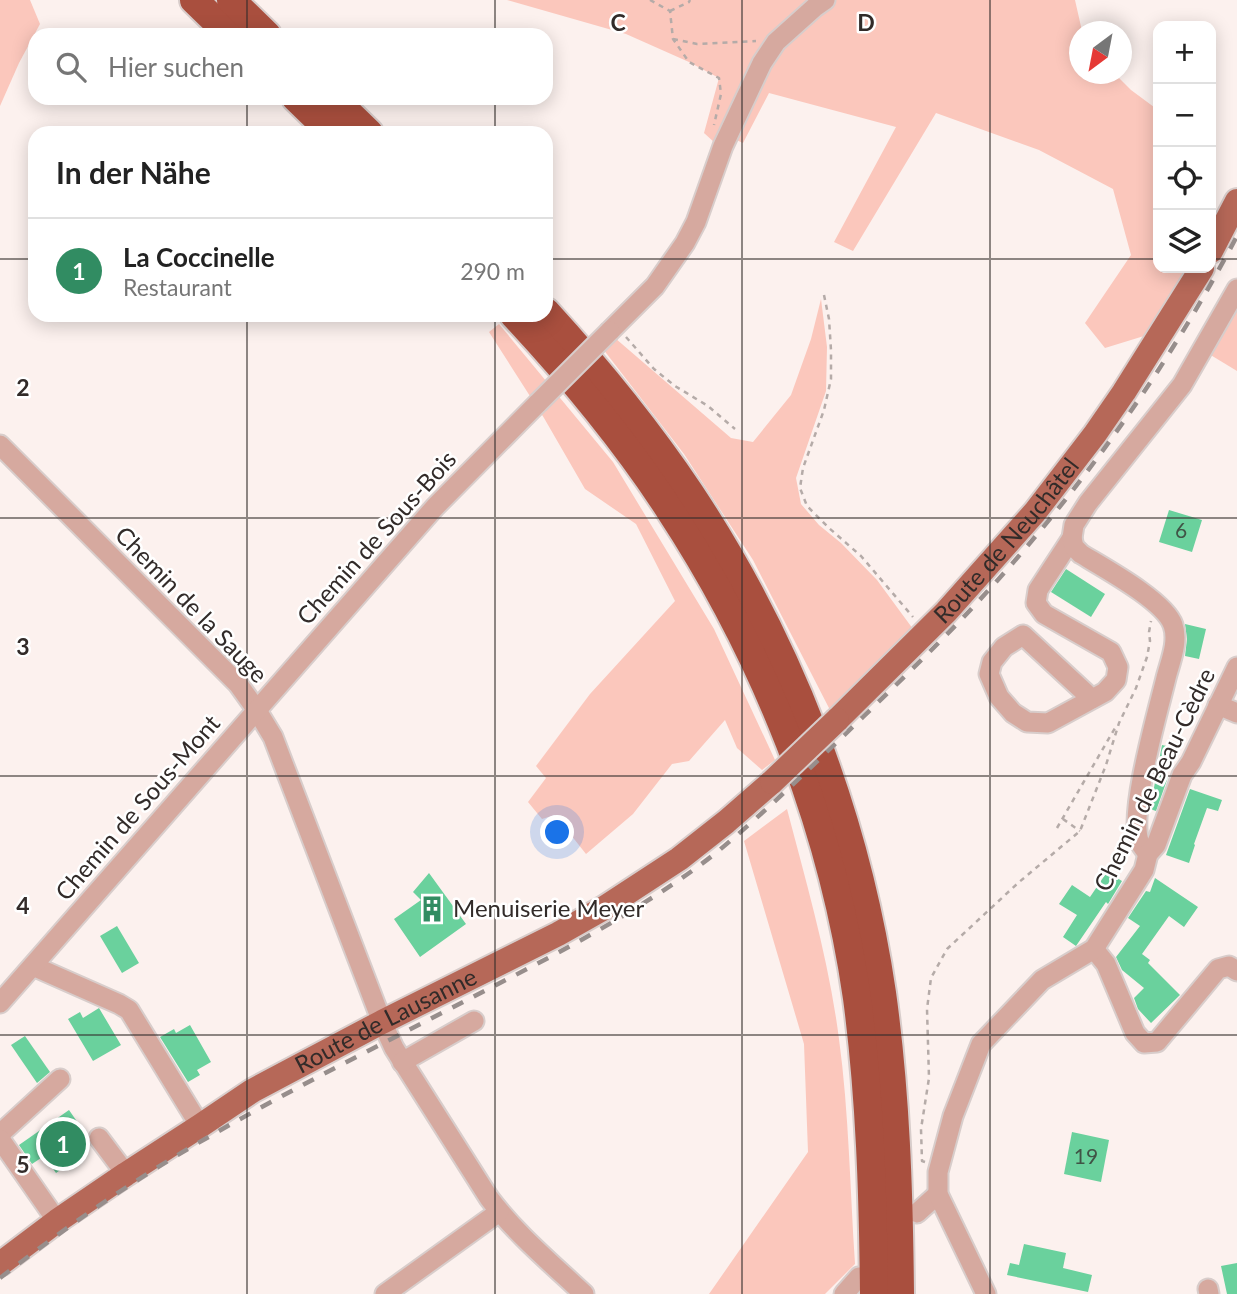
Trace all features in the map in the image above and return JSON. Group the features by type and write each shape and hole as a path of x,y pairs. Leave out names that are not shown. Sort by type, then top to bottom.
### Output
{"highway":[{"path":"194,0 223,28"},
{"path":"231,0 261,28"},
{"path":"303,105 325,126"},
{"path":"340,105 362,126"},
{"path":"553,320 618,396 690,494 731,560 767,628 813,732 849,840 868,917 882,992 895,1125 900,1294"},
{"path":"520,322 599,413 676,519 709,573 744,640 794,755 832,874 856,997 869,1126 866,1285"}],"main road":[{"path":"1216,241 1237,201"},
{"name":"Route de Neuchâtel","path":"772,782 926,633 1019,531 1080,454 1124,392 1199,273"},
{"name":"Route de Lausanne","path":"0,1264 125,1174 252,1091 604,908 679,859 772,782"}],"street":[{"path":"613,328 655,286 685,243 696,222 723,146 762,63 776,42 825,0"},
{"path":"1148,854 1139,842 1138,808 1174,647 1173,624 1154,601 1074,547 1074,525 1088,503 1182,385 1237,289"},
{"name":"Chemin de Sous-Bois","path":"256,709 435,507 613,328"},
{"name":"Chemin de la Sauge","path":"0,445 238,684 256,709 273,737 394,1048 499,1212 584,1294"},
{"path":"1072,538 1038,590 1036,603 1044,614 1111,652 1118,667 1116,680 1105,692 1048,723 1027,722 1013,713 999,696 989,674 992,662 1004,647 1023,635 1092,699"},
{"name":"Chemin de Beau-Cèdre","path":"1094,949 1144,870 1148,854 1156,845 1182,775 1191,762 1237,667"},
{"path":"1218,705 1237,713"},
{"name":"Chemin de Sous-Mont","path":"0,1003 256,709"},
{"path":"986,1294 938,1194 938,1172 953,1116 981,1044 1042,979 1094,949 1106,964 1135,1032 1144,1044 1157,1042 1218,969 1229,966 1237,971"},
{"path":"33,966 128,1010 200,1126"},
{"path":"402,1062 474,1021"},
{"path":"57,1221 0,1136 60,1079"},
{"path":"99,1138 125,1174"},
{"path":"917,1213 938,1194"},
{"path":"386,1294 499,1212"},
{"path":"844,1294 866,1285"}],"path":[{"path":"650,0 670,11"},
{"path":"670,11 690,0"},
{"path":"670,11 673,39 689,62 719,78 721,94 711,135"},
{"path":"673,39 697,44 776,42"},
{"path":"824,295 829,319 831,379 824,410 803,468 800,488 807,506 861,556 926,633"},
{"path":"613,328 654,369 675,386 708,406 735,429"},
{"path":"1057,828 1119,723 1136,688 1150,641 1152,622 1146,615"},
{"path":"922,1161 920,1129 929,1078 927,1009 931,978 947,949 1018,883 1080,831 1119,723"},
{"path":"1063,818 1080,831"}],"shaded area":[{"path":"0,0 30,0 40,24 38,28 28,28 28,46 0,106"},
{"path":"507,0 1075,0 1080,21 1069,21 1069,84 1125,84 1153,106 1153,273 1184,273 1144,336 1105,348 1085,323 1131,255 1113,189 1039,150 936,113 853,251 834,242 896,127 769,93 743,143 732,138 715,143 704,133 719,78 626,34"},
{"path":"821,299 827,347 826,391 796,478 801,504 819,525 877,580 913,629 830,710 753,560 684,454 603,349 615,338 731,438 753,442 791,395 811,339"},
{"path":"1237,305 1237,371 1209,354"},
{"path":"499,324 613,462 714,629 775,760 762,770 737,748 725,720 689,761 672,764 633,814 586,854 555,815 542,819 528,802 546,778 536,766 590,694 675,601 636,524 585,489 489,332"},
{"path":"787,809 817,923 835,1010 845,1095 855,1264 825,1294 709,1294 808,1152 804,1044 744,841"}],"building":[{"path":"1169,510 1202,520 1192,552 1159,542"},
{"path":"1066,569 1105,594 1091,617 1051,592"},
{"path":"1185,624 1206,629 1199,659 1185,656"},
{"path":"1162,745 1171,747 1165,775 1168,775 1167,780 1156,811 1150,809"},
{"path":"1190,789 1222,800 1218,811 1207,808 1189,863 1166,855"},
{"path":"1107,872 1122,881 1076,946 1063,937 1077,915 1059,904 1072,885 1090,897"},
{"name":"Menuiserie Meyer","path":"429,873 466,924 420,957 394,919 421,900 413,892"},
{"path":"1155,878 1198,907 1184,927 1169,916 1142,954 1180,995 1151,1023 1138,1009 1134,998 1144,988 1122,970 1116,957 1140,926 1128,918 1146,891 1150,892"},
{"path":"117,926 139,963 122,973 100,936"},
{"path":"99,1008 121,1045 93,1061 68,1019 80,1012 83,1018"},
{"path":"190,1025 211,1062 197,1070 200,1075 188,1082 160,1037 174,1029 176,1033"},
{"path":"25,1036 50,1072 37,1083 11,1045"},
{"path":"69,1110 87,1136 88,1142 78,1148 83,1154 56,1173 44,1156 32,1164 19,1145"},
{"path":"1072,1132 1109,1140 1101,1182 1064,1174"},
{"path":"1024,1244 1066,1253 1063,1268 1092,1275 1088,1292 1007,1275 1010,1263 1019,1265"},
{"path":"1237,1263 1237,1294 1227,1294 1221,1266"}],"railway":[{"path":"0,1278 100,1205 178,1155 314,1079 529,968 621,917 694,869 755,820 970,610 1057,511 1123,423 1183,331 1237,236"}],"place":[{"name":"Menuiserie Meyer","path":"432,909"},
{"name":"La Coccinelle","path":"63,1144"}]}
